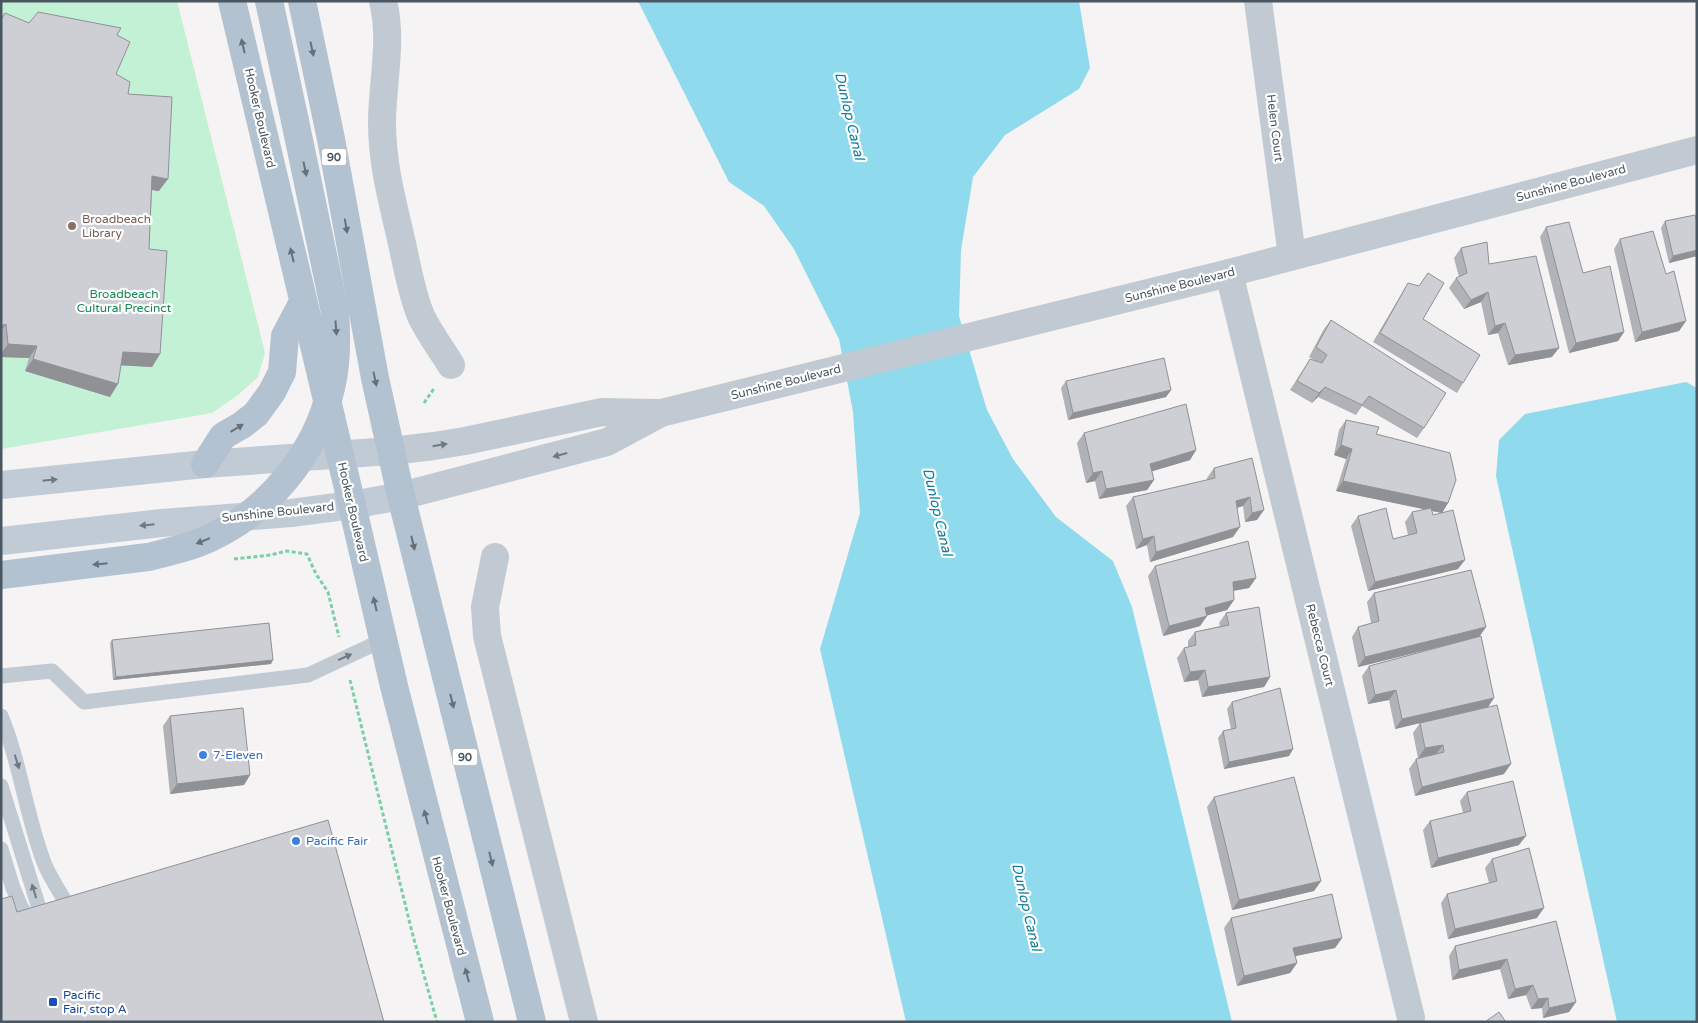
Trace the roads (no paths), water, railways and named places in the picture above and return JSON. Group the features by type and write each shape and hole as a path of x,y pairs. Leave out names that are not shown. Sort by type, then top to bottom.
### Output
{"main road":[{"name":"Hooker Boulevard","path":"232,1 421,797 480,1022"},
{"path":"1,575 148,557 191,546 211,538 255,511 276,490 310,444 331,389 337,337 335,312 269,1"},
{"name":"90","path":"302,1 330,139 374,378 401,496 532,1022"},
{"path":"205,464 223,436 256,414 272,392 282,372 286,336 303,302"},
{"name":"Sunshine Boulevard","path":"1,485 205,464 391,450"},
{"name":"Sunshine Boulevard","path":"1,541 162,523 291,513 401,496"}],"street":[{"path":"383,1 386,12 387,45 382,151 386,173 413,294 422,319 451,365"},
{"name":"Helen Court","path":"1258,1 1292,256"},
{"name":"Sunshine Boulevard","path":"401,496 607,442 661,413 1228,273 1697,150"},
{"name":"Rebecca Court","path":"1228,273 1411,1018"},
{"name":"Sunshine Boulevard","path":"391,450 465,441 602,412 661,413"},
{"path":"495,557 485,607 487,636 584,1022"}],"lane":[{"path":"1,676 52,671 84,702 308,675 383,640"},
{"path":"1,716 20,773 45,864 54,884 84,924 53,934"},
{"path":"1,786 53,934"},
{"path":"1,849 21,907 53,934"}],"water":[{"name":"Dunlop Canal","path":"638,1 1079,1 1090,68 1079,89 1005,135 973,177 961,250 959,316 987,410 1013,459 1056,517 1113,561 1132,607 1232,1022 906,1022 820,649 860,513 853,412 839,339 794,249 764,206 729,182"},
{"path":"1686,382 1697,388 1697,1022 1617,1022 1496,476 1499,440 1525,414"}],"place":[{"name":"Broadbeach Library","path":"72,226"},
{"name":"7-Eleven","path":"203,755"},
{"name":"Pacific Fair","path":"296,841"},
{"name":"Pacific Fair, stop A","path":"53,1002"}],"park label":[{"name":"Broadbeach Cultural Precinct","path":"124,301"}]}
